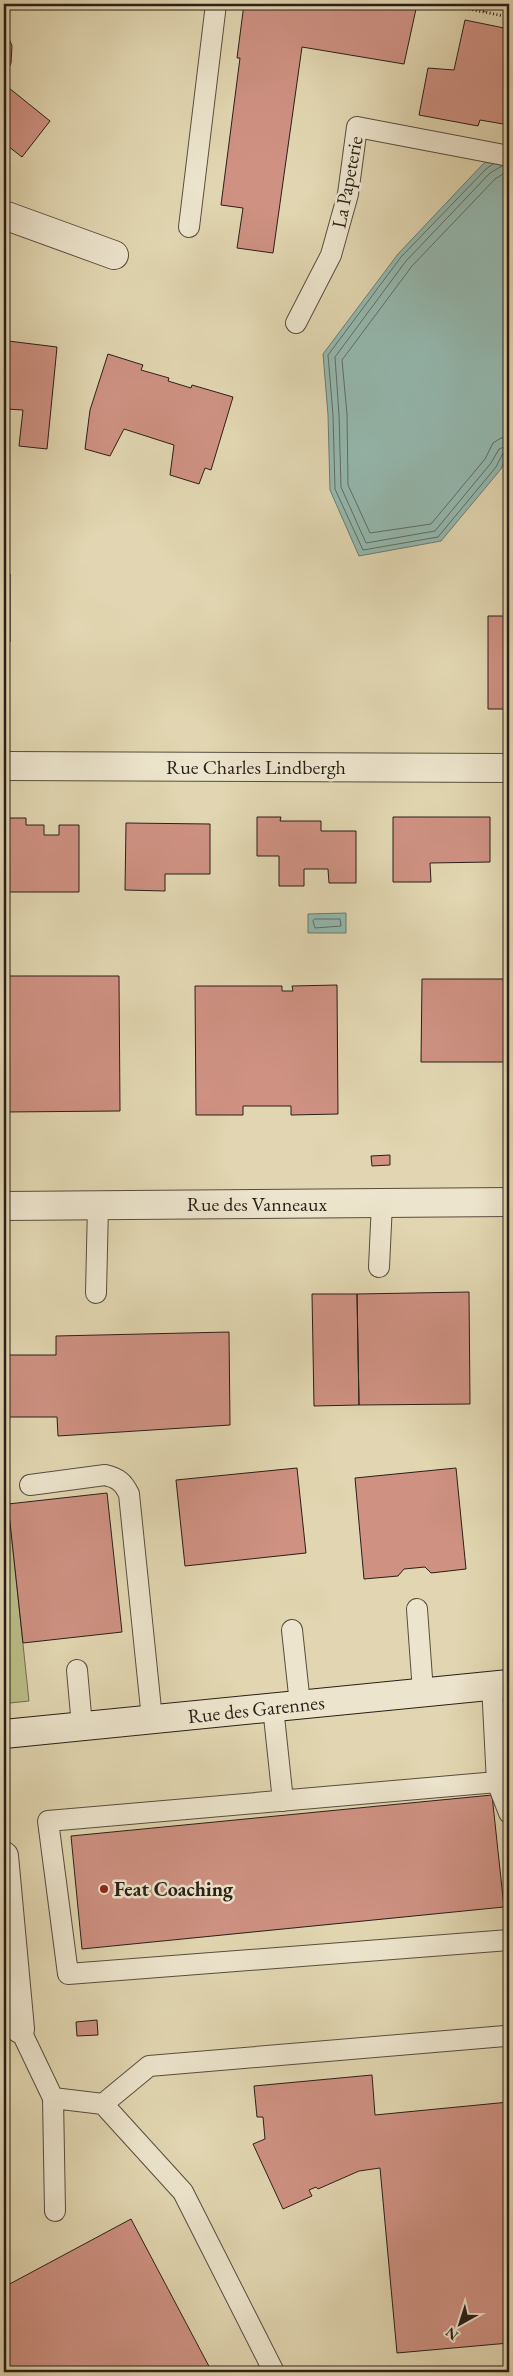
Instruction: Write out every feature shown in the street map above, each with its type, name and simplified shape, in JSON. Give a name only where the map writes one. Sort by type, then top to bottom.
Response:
[{"type":"street","points":[[4,215],[114,255]]},
{"type":"street","name":"Rue Charles Lindbergh","points":[[4,766],[509,768]]},
{"type":"street","name":"Rue des Vanneaux","points":[[4,1206],[509,1202]]},
{"type":"street","name":"Rue des Garennes","points":[[4,1734],[501,1685]]},
{"type":"street","points":[[4,1856],[20,2029]]},
{"type":"lane","points":[[188,227],[216,4]]},
{"type":"lane","name":"La Papeterie","points":[[296,323],[331,255],[348,194],[357,126],[509,156]]},
{"type":"lane","points":[[379,1267],[382,1204]]},
{"type":"lane","points":[[96,1293],[98,1206]]},
{"type":"lane","points":[[30,1485],[105,1475],[116,1477],[124,1484],[129,1494],[152,1719]]},
{"type":"lane","points":[[417,1609],[423,1692]]},
{"type":"lane","points":[[284,1801],[286,1706],[292,1630]]},
{"type":"lane","points":[[77,1670],[82,1726]]},
{"type":"lane","points":[[501,1685],[497,1782],[509,1813]]},
{"type":"lane","points":[[497,1782],[48,1822],[68,1974],[509,1940]]},
{"type":"lane","points":[[20,2029],[53,2098],[55,2211]]},
{"type":"lane","points":[[103,2104],[149,2066],[505,2036]]},
{"type":"lane","points":[[53,2098],[103,2104],[183,2192],[274,2372]]},
{"type":"path","points":[[445,4],[509,17]]},
{"type":"path","points":[[484,12],[486,4]]},
{"type":"green space","points":[[4,1464],[29,1701],[10,1703],[5,1697],[4,1685]]},
{"type":"water","points":[[509,150],[509,449],[501,469],[441,541],[359,556],[330,490],[328,415],[323,354],[398,254],[483,164]]},
{"type":"water","points":[[346,913],[346,933],[308,933],[308,914]]},
{"type":"building","points":[[244,4],[391,4],[416,9],[404,64],[302,47],[273,253],[237,248],[243,208],[221,205],[240,58],[237,58]]},
{"type":"building","points":[[465,20],[509,29],[509,125],[480,120],[478,126],[419,115],[428,68],[454,70]]},
{"type":"building","points":[[4,26],[12,46],[11,63],[4,78]]},
{"type":"building","points":[[4,84],[50,121],[22,157],[4,143]]},
{"type":"building","points":[[8,341],[57,347],[47,449],[19,446],[23,410],[6,409],[7,394],[4,393],[4,353],[6,353]]},
{"type":"building","points":[[108,354],[143,365],[141,370],[169,378],[168,381],[191,388],[192,385],[233,397],[211,470],[205,468],[199,484],[170,475],[174,445],[124,429],[110,456],[85,449],[90,410]]},
{"type":"building","points":[[4,574],[10,574],[10,642],[4,642]]},
{"type":"building","points":[[488,616],[509,616],[509,709],[488,709]]},
{"type":"building","points":[[257,817],[281,817],[280,821],[321,821],[321,831],[356,831],[356,883],[329,883],[328,869],[304,869],[304,886],[279,886],[279,856],[257,856]]},
{"type":"building","points":[[393,817],[490,817],[490,862],[430,863],[431,882],[393,882]]},
{"type":"building","points":[[4,818],[26,818],[26,825],[44,825],[44,835],[59,835],[59,825],[79,825],[79,892],[4,892]]},
{"type":"building","points":[[126,823],[210,824],[210,874],[165,874],[165,891],[125,890]]},
{"type":"building","points":[[4,976],[119,976],[120,1111],[4,1112]]},
{"type":"building","points":[[422,979],[509,979],[509,1062],[421,1062]]},
{"type":"building","points":[[337,985],[338,1114],[291,1115],[291,1106],[243,1106],[243,1115],[196,1115],[195,986],[282,986],[282,991],[293,991],[292,986]]},
{"type":"building","points":[[390,1155],[390,1165],[372,1166],[371,1156]]},
{"type":"building","points":[[469,1292],[470,1404],[359,1405],[357,1294]]},
{"type":"building","points":[[312,1294],[357,1294],[359,1405],[314,1406]]},
{"type":"building","points":[[229,1332],[230,1425],[58,1436],[57,1417],[4,1417],[4,1355],[56,1355],[56,1336]]},
{"type":"building","points":[[297,1468],[306,1553],[185,1566],[176,1480]]},
{"type":"building","points":[[456,1468],[466,1569],[431,1573],[425,1567],[404,1569],[398,1576],[364,1579],[355,1478]]},
{"type":"building","points":[[107,1493],[122,1632],[23,1643],[8,1504]]},
{"type":"building","points":[[492,1795],[504,1907],[82,1949],[71,1836]]},
{"type":"building","points":[[97,2020],[98,2035],[77,2036],[76,2022]]},
{"type":"building","points":[[372,2075],[375,2115],[509,2102],[509,2343],[397,2353],[380,2168],[359,2171],[318,2189],[316,2187],[309,2190],[312,2196],[283,2209],[253,2144],[265,2139],[263,2117],[257,2117],[254,2086]]},
{"type":"building","points":[[131,2219],[212,2372],[4,2372],[4,2287]]},
{"type":"place","name":"Feat Coaching","points":[[104,1889]]}]
